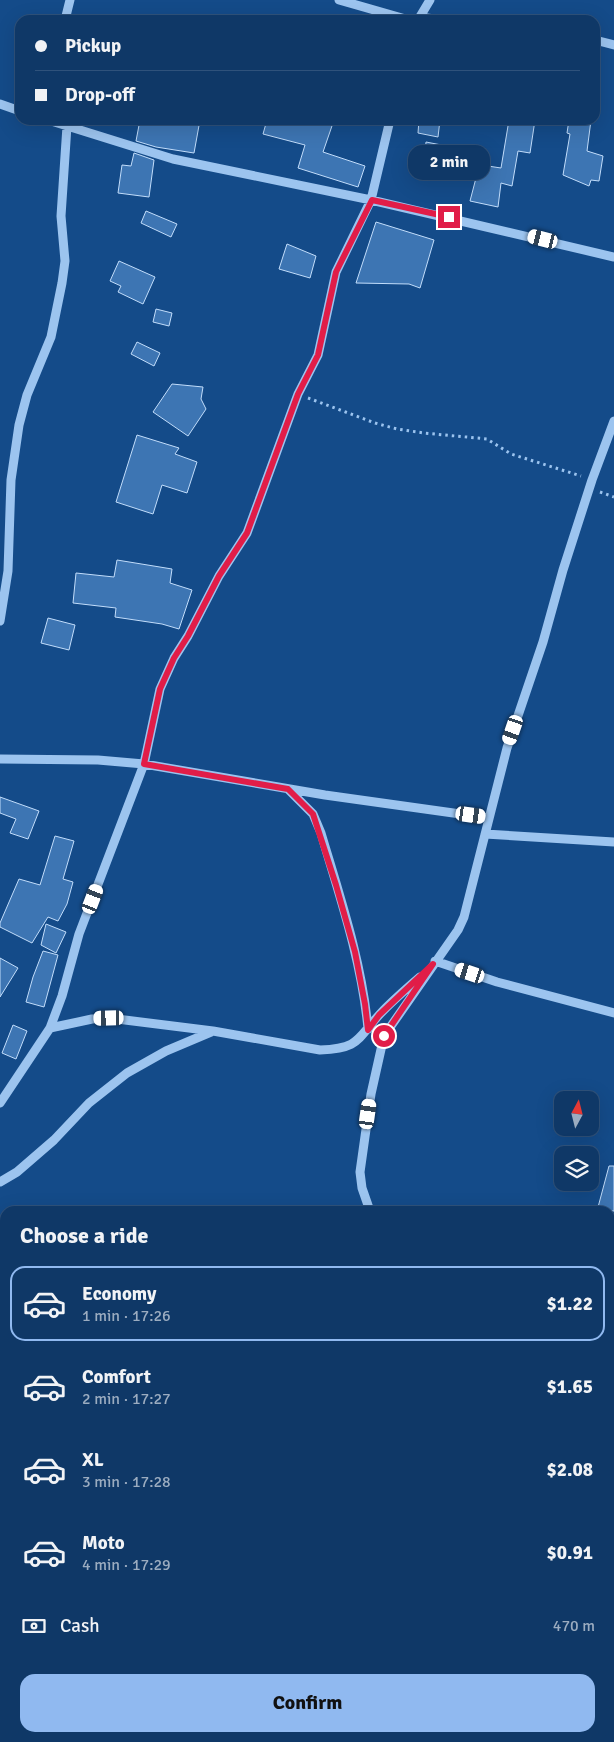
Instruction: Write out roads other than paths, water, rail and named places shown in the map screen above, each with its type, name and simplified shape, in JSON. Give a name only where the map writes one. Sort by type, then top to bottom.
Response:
[{"type":"street","points":[[66,15],[70,0]]},
{"type":"street","points":[[339,0],[391,15]]},
{"type":"street","points":[[421,15],[430,0]]},
{"type":"street","points":[[600,41],[614,45]]},
{"type":"street","points":[[0,104],[15,108]]},
{"type":"street","points":[[64,125],[173,159],[372,200],[614,257]]},
{"type":"street","points":[[0,1103],[50,1028],[62,996],[80,934],[144,764],[160,689],[174,658],[188,636],[219,576],[247,533],[298,394],[318,355],[336,272],[372,200],[389,125]]},
{"type":"street","points":[[0,621],[8,571],[11,527],[11,480],[19,425],[27,395],[51,337],[65,261],[61,216],[67,126]]},
{"type":"street","points":[[368,1206],[362,1188],[360,1172],[371,1094],[384,1036],[458,930],[464,917],[507,748],[543,642],[563,570],[592,480],[614,421]]},
{"type":"street","points":[[0,524],[11,527]]},
{"type":"street","points":[[0,759],[98,760],[144,764],[288,789],[489,818]]},
{"type":"street","points":[[288,789],[313,814],[320,833],[355,952],[368,1030]]},
{"type":"street","points":[[485,834],[614,842]]},
{"type":"street","points":[[50,1028],[92,1019],[109,1018],[213,1031],[320,1050],[335,1049],[360,1040],[379,1015],[434,963]]},
{"type":"street","points":[[434,963],[614,1013]]},
{"type":"street","points":[[0,1182],[17,1172],[54,1140],[89,1103],[127,1073],[166,1051],[213,1031]]}]
